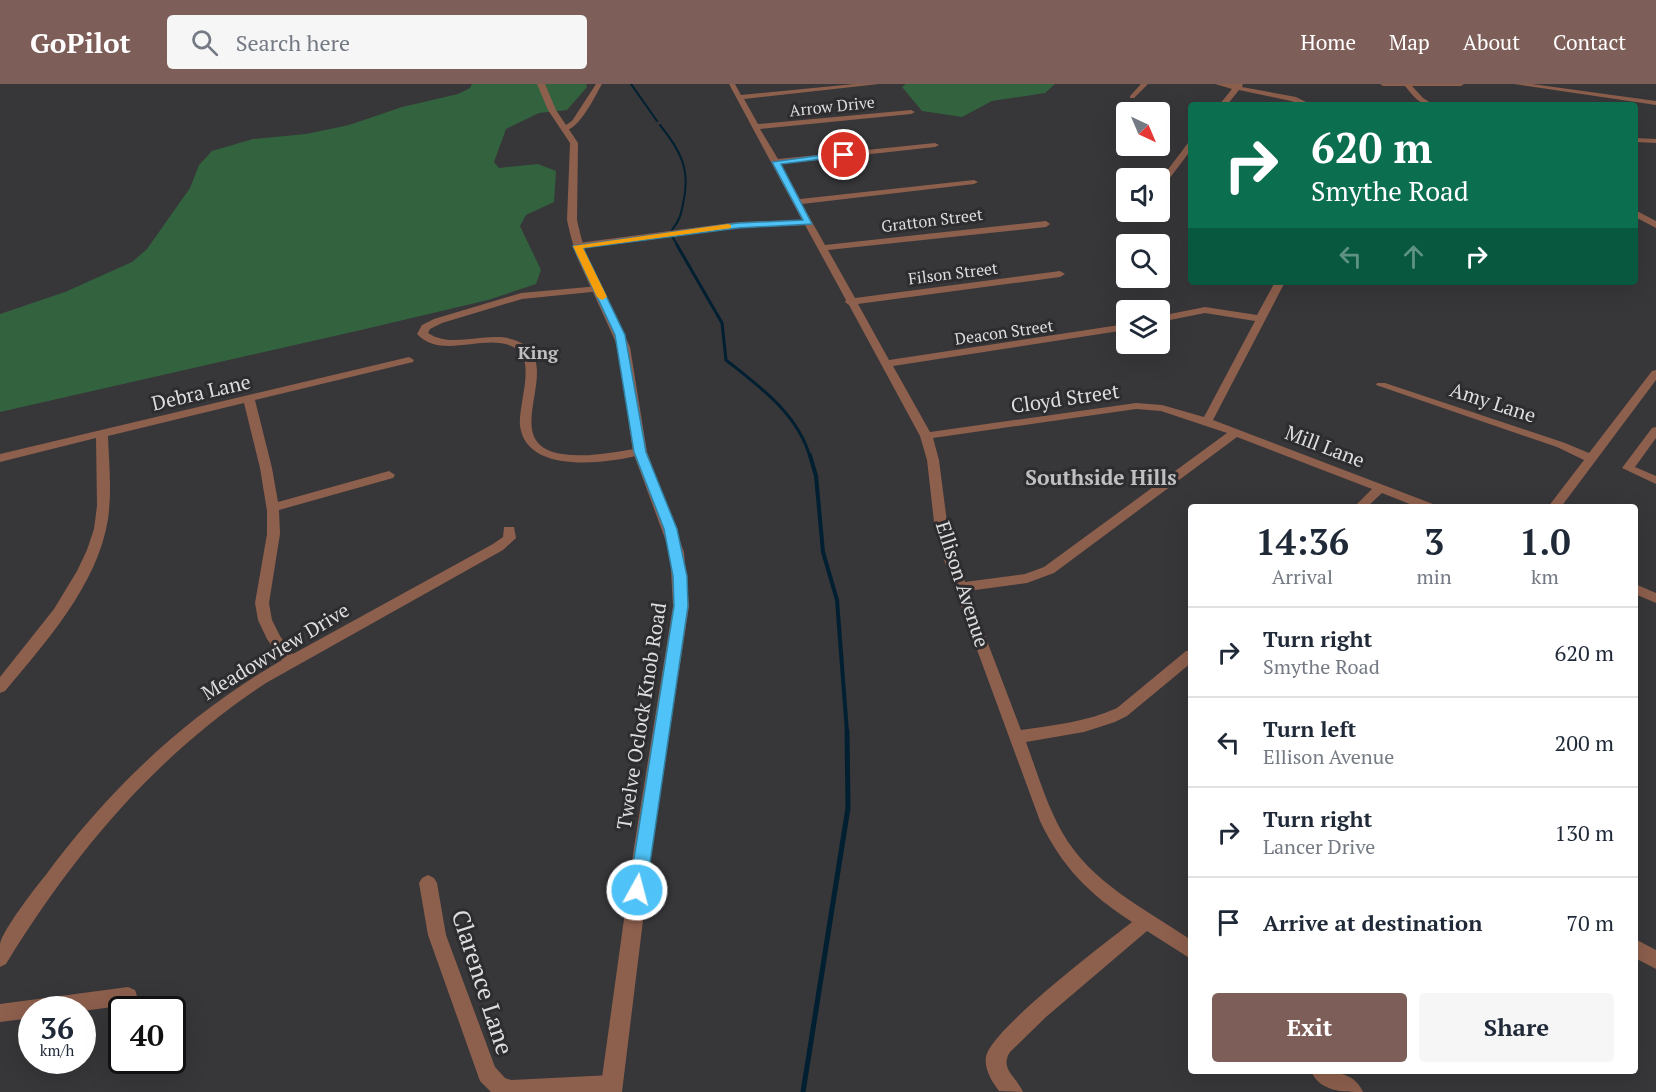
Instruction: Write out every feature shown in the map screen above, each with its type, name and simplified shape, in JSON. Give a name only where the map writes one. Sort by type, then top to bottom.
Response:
[{"type":"street","name":"Twelve Oclock Knob Road","points":[[541,84],[552,110],[574,143],[572,220],[578,246],[624,347],[640,452],[677,552],[681,606],[643,847],[611,1088]]},
{"type":"street","points":[[566,129],[575,122],[599,84]]},
{"type":"street","name":"Ellison Avenue","points":[[732,84],[809,222],[850,302],[926,436],[935,463],[942,531],[1046,814],[1070,858],[1105,893],[1188,948]]},
{"type":"street","points":[[739,97],[821,86],[876,84]]},
{"type":"street","points":[[1132,97],[1145,84]]},
{"type":"street","points":[[1218,84],[1238,86],[1300,102]]},
{"type":"street","points":[[1383,84],[1461,84]]},
{"type":"street","points":[[1517,84],[1656,103]]},
{"type":"street","points":[[1408,85],[1424,102]]},
{"type":"street","points":[[1225,102],[1238,86]]},
{"type":"street","name":"Arrow Drive","points":[[756,127],[911,112]]},
{"type":"street","points":[[1638,140],[1656,141]]},
{"type":"street","points":[[776,162],[935,145]]},
{"type":"street","points":[[1170,172],[1188,149]]},
{"type":"street","points":[[796,202],[974,182]]},
{"type":"street","points":[[1638,215],[1656,225]]},
{"type":"street","points":[[578,246],[738,225],[809,222]]},
{"type":"street","name":"Gratton Street","points":[[822,248],[1046,224]]},
{"type":"street","name":"Filson Street","points":[[850,302],[1060,274]]},
{"type":"street","points":[[1207,421],[1278,285]]},
{"type":"street","points":[[599,289],[521,296],[438,321],[426,327],[422,334],[436,341],[498,341],[524,349],[531,360],[525,423],[533,443],[547,454],[565,458],[640,452]]},
{"type":"street","points":[[1170,317],[1205,310],[1261,319]]},
{"type":"street","name":"Deacon Street","points":[[885,364],[1116,329]]},
{"type":"street","name":"Debra Lane","points":[[0,458],[410,360]]},
{"type":"street","points":[[1556,504],[1656,374]]},
{"type":"street","name":"Amy Lane","points":[[1381,385],[1561,445],[1590,458]]},
{"type":"street","points":[[249,399],[273,508],[273,533],[261,604],[267,629],[291,661]]},
{"type":"street","name":"Cloyd Street","points":[[926,436],[1118,407],[1162,408],[1207,421]]},
{"type":"street","name":"Mill Lane","points":[[1207,421],[1421,504]]},
{"type":"street","points":[[1656,430],[1628,468],[1656,480]]},
{"type":"street","points":[[962,587],[1027,578],[1049,570],[1236,432]]},
{"type":"street","points":[[0,687],[56,614],[94,549],[102,516],[102,433]]},
{"type":"street","points":[[273,508],[389,475]]},
{"type":"street","points":[[1363,504],[1381,488]]},
{"type":"street","name":"Meadowview Drive","points":[[0,958],[17,929],[78,848],[152,764],[212,712],[291,661],[498,547],[510,538],[509,530]]},
{"type":"street","points":[[1638,590],[1656,598]]},
{"type":"street","points":[[1017,737],[1084,726],[1109,719],[1122,712],[1188,658]]},
{"type":"street","name":"Clarence Lane","points":[[428,883],[437,935],[469,1030],[489,1077],[499,1086],[511,1090],[611,1088]]},
{"type":"street","points":[[1013,1092],[1001,1079],[996,1067],[996,1056],[1001,1048],[1022,1027],[1146,921]]},
{"type":"street","points":[[1638,950],[1656,960]]},
{"type":"street","points":[[0,1013],[108,999]]},
{"type":"street","points":[[1326,1074],[1353,1092]]},
{"type":"green space","points":[[472,84],[586,84],[587,87],[567,110],[539,113],[506,129],[494,162],[499,168],[538,164],[556,171],[554,202],[526,215],[520,226],[541,270],[536,284],[488,300],[0,412],[0,314],[65,292],[132,262],[147,249],[190,188],[199,165],[212,151],[253,139],[306,134],[349,125],[402,107],[458,94],[470,88]]},
{"type":"green space","points":[[906,84],[1055,84],[1045,93],[992,101],[962,117],[922,111],[902,87]]},
{"type":"waterway","points":[[631,84],[657,121]]},
{"type":"waterway","points":[[660,125],[679,152],[685,171],[686,181],[682,208],[672,230]]},
{"type":"waterway","points":[[673,238],[678,246]]},
{"type":"waterway","points":[[677,245],[722,323],[726,360],[776,402],[797,428],[810,457]]},
{"type":"waterway","points":[[810,455],[816,476],[823,552],[837,600],[847,732]]},
{"type":"waterway","points":[[803,1092],[848,808],[847,731]]},
{"type":"slow traffic","points":[[602,297],[578,246],[728,226]]},
{"type":"district","name":"King","points":[[538,352]]},
{"type":"district","name":"Southside Hills","points":[[1101,477]]},
{"type":"route","points":[[637,890],[681,606],[680,576],[671,529],[640,452],[624,347],[578,246],[738,225],[809,222],[776,162],[844,155]]}]
